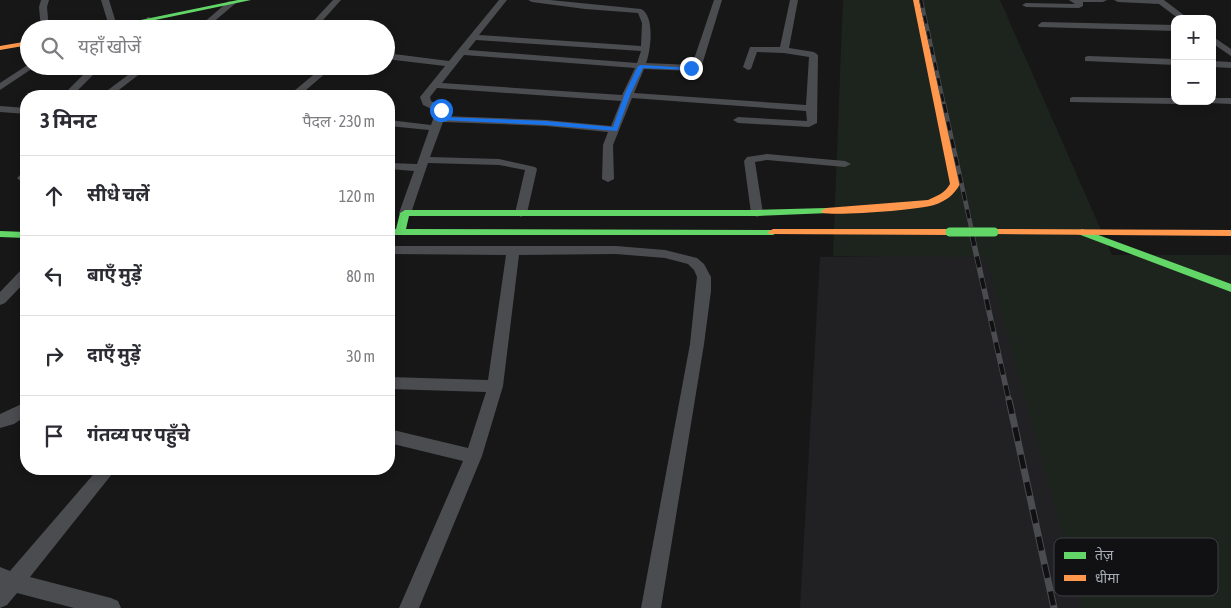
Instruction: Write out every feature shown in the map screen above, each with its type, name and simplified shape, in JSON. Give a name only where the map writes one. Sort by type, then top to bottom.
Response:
[{"type":"street","points":[[44,20],[43,7],[45,0]]},
{"type":"street","points":[[105,0],[111,20]]},
{"type":"street","points":[[146,20],[248,0]]},
{"type":"street","points":[[318,20],[337,0]]},
{"type":"street","points":[[395,230],[405,213],[441,110],[425,101],[425,97],[503,0]]},
{"type":"street","points":[[532,0],[585,7],[641,11]]},
{"type":"street","points":[[608,179],[608,145],[641,66],[645,49],[646,23],[634,0]]},
{"type":"street","points":[[462,52],[691,68],[698,66],[718,0]]},
{"type":"street","points":[[784,50],[794,0]]},
{"type":"street","points":[[405,213],[757,213],[899,207],[930,203],[942,198],[952,191],[955,184],[916,0]]},
{"type":"street","points":[[1075,0],[1103,0]]},
{"type":"street","points":[[1026,4],[1080,5],[1075,0]]},
{"type":"street","points":[[1118,0],[1161,2],[1179,15]]},
{"type":"street","points":[[211,20],[232,3]]},
{"type":"street","points":[[1042,25],[1171,28]]},
{"type":"street","points":[[473,37],[645,49]]},
{"type":"street","points":[[1216,42],[1231,53]]},
{"type":"street","points":[[0,48],[20,45]]},
{"type":"street","points":[[738,120],[807,125],[812,123],[814,55],[784,50],[753,49],[748,67]]},
{"type":"street","points":[[395,57],[451,64]]},
{"type":"street","points":[[1088,59],[1171,62]]},
{"type":"street","points":[[1216,64],[1231,65]]},
{"type":"street","points":[[0,88],[20,74]]},
{"type":"street","points":[[72,90],[88,75]]},
{"type":"street","points":[[113,90],[134,75]]},
{"type":"street","points":[[300,90],[319,75]]},
{"type":"street","points":[[436,85],[811,108]]},
{"type":"street","points":[[1073,100],[1171,100]]},
{"type":"street","points":[[1216,101],[1231,101]]},
{"type":"street","points":[[0,109],[20,111]]},
{"type":"street","points":[[395,123],[546,123],[615,129]]},
{"type":"street","points":[[757,213],[749,161],[752,158],[767,157],[845,164]]},
{"type":"street","points":[[395,166],[499,162],[528,167],[531,169],[521,213]]},
{"type":"street","points":[[0,223],[20,223]]},
{"type":"street","points":[[395,232],[1231,233]]},
{"type":"street","points":[[1082,232],[1231,288]]},
{"type":"street","points":[[0,234],[20,234]]},
{"type":"street","points":[[395,250],[616,250],[665,254],[692,261],[700,267],[704,277],[704,291],[651,608]]},
{"type":"street","points":[[409,608],[474,456],[495,386],[514,251]]},
{"type":"street","points":[[0,300],[20,279]]},
{"type":"street","points":[[395,384],[495,386]]},
{"type":"street","points":[[0,421],[8,419],[20,412]]},
{"type":"street","points":[[395,438],[450,452],[474,456]]},
{"type":"street","points":[[0,598],[7,579],[102,475]]},
{"type":"street","points":[[7,579],[111,608]]},
{"type":"shaded area","points":[[843,0],[1000,0],[1112,255],[1231,255],[1231,608],[1083,608],[1080,596],[1218,596],[1218,538],[1064,538],[986,257],[833,256]]},
{"type":"shaded area","points":[[1011,254],[1096,538],[1054,538],[1054,596],[1113,596],[1117,608],[800,608],[820,257]]},
{"type":"railway","points":[[921,0],[944,105]]},
{"type":"railway","points":[[944,104],[973,236]]},
{"type":"railway","points":[[972,235],[1009,401]]},
{"type":"railway","points":[[1009,400],[1054,608]]},
{"type":"traffic: fast","points":[[146,20],[248,0]]},
{"type":"traffic: fast","points":[[400,232],[405,213],[757,213],[826,211]]},
{"type":"traffic: fast","points":[[395,232],[773,232]]},
{"type":"traffic: fast","points":[[950,232],[994,232]]},
{"type":"traffic: fast","points":[[1082,232],[1231,288]]},
{"type":"traffic: fast","points":[[0,234],[20,235]]},
{"type":"traffic: slow","points":[[826,211],[930,203],[942,198],[951,191],[955,184],[916,0]]},
{"type":"traffic: slow","points":[[0,48],[20,45]]},
{"type":"traffic: slow","points":[[773,232],[950,232]]},
{"type":"traffic: slow","points":[[994,232],[1231,233]]},
{"type":"route","points":[[441,110],[439,119],[546,123],[615,129],[628,93],[641,66],[691,68]]}]
